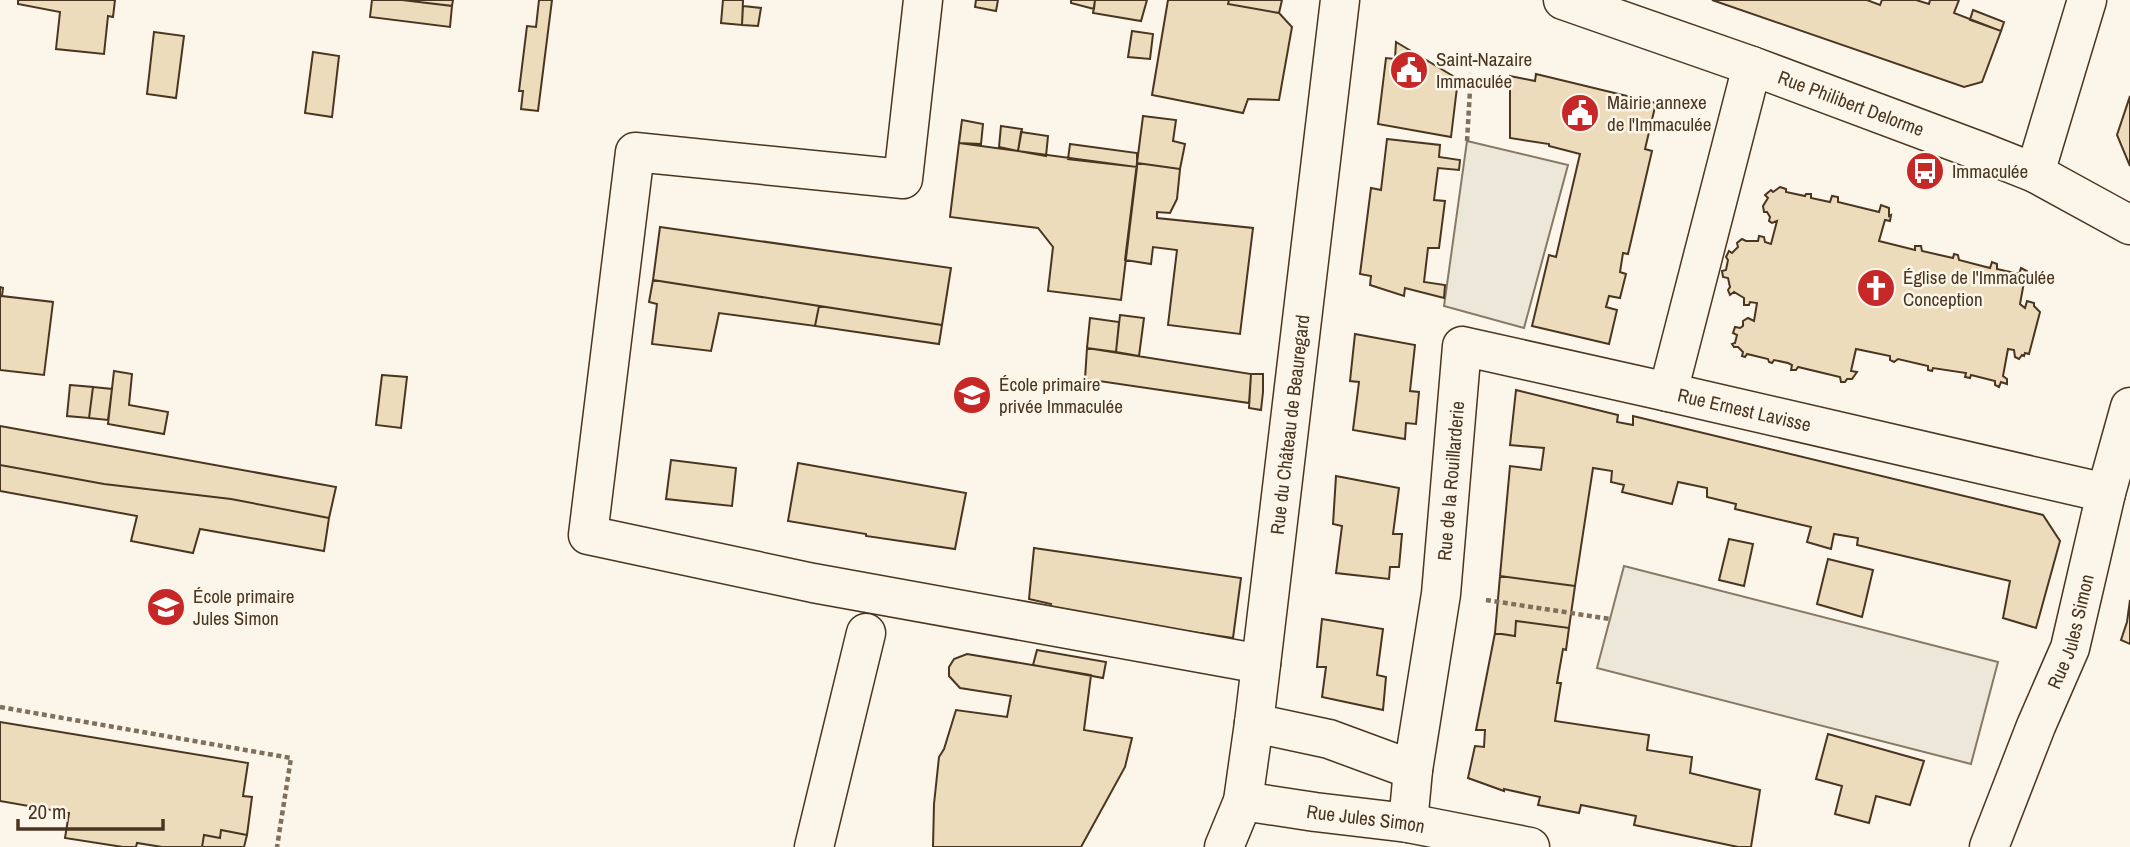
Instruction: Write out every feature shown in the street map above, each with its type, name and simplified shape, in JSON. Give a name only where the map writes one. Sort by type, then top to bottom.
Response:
[{"type":"street","points":[[923,0],[903,179],[635,152],[589,535],[813,583],[1261,664]]},
{"type":"street","name":"Rue du Château de Beauregard","points":[[1224,847],[1243,801],[1254,723],[1340,0]]},
{"type":"street","name":"Rue Philibert Delorme","points":[[1563,0],[1752,66],[2035,173],[2130,225]]},
{"type":"street","points":[[2035,173],[2087,0]]},
{"type":"street","name":"Rue Ernest Lavisse","points":[[1752,66],[1668,392],[2106,493]]},
{"type":"street","name":"Rue de la Rouillarderie","points":[[1408,823],[1413,769],[1441,594],[1462,346],[1668,392]]},
{"type":"street","name":"Rue Jules Simon","points":[[1989,847],[2070,648],[2106,493],[2130,407]]},
{"type":"street","points":[[814,847],[866,633]]},
{"type":"street","points":[[1254,723],[1329,739],[1413,769]]},
{"type":"street","name":"Rue Jules Simon","points":[[1243,801],[1408,823],[1530,847]]},
{"type":"path","points":[[1467,141],[1471,74]]},
{"type":"path","points":[[1441,594],[1610,619]]},
{"type":"path","points":[[0,707],[291,758],[276,847]]},
{"type":"shaded area","points":[[1467,141],[1568,165],[1524,328],[1444,306]]},
{"type":"shaded area","points":[[1624,566],[1998,662],[1971,764],[1597,668]]},
{"type":"building","points":[[18,0],[115,0],[113,17],[108,16],[104,54],[56,49],[60,12],[18,4]]},
{"type":"building","points":[[372,0],[402,0],[452,6],[450,27],[370,17]]},
{"type":"building","points":[[402,0],[453,0],[452,6]]},
{"type":"building","points":[[539,0],[552,0],[538,111],[521,109],[523,91],[519,91],[527,26],[536,27]]},
{"type":"building","points":[[723,0],[743,0],[742,25],[721,23]]},
{"type":"building","points":[[976,0],[998,0],[996,11],[975,7]]},
{"type":"building","points":[[1071,0],[1095,0],[1094,9],[1071,3]]},
{"type":"building","points":[[1095,0],[1147,0],[1141,21],[1093,13]]},
{"type":"building","points":[[1168,0],[1229,0],[1228,4],[1279,13],[1292,27],[1279,100],[1248,99],[1243,113],[1152,95]]},
{"type":"building","points":[[1229,0],[1282,0],[1279,13],[1228,4]]},
{"type":"building","points":[[1712,0],[1867,0],[1880,5],[1882,0],[1916,0],[1929,4],[1930,0],[1959,0],[1954,13],[2001,31],[1982,82],[1964,87]]},
{"type":"building","points":[[743,6],[761,8],[758,26],[742,25]]},
{"type":"building","points":[[1973,10],[2004,22],[2001,31],[1970,20]]},
{"type":"building","points":[[1132,31],[1153,34],[1150,59],[1128,57]]},
{"type":"building","points":[[154,32],[184,36],[176,98],[147,94]]},
{"type":"building","points":[[1396,42],[1458,79],[1451,137],[1378,124],[1386,58],[1395,59]]},
{"type":"building","points":[[313,52],[339,56],[332,117],[305,113]]},
{"type":"building","points":[[1536,74],[1656,103],[1645,149],[1652,151],[1628,254],[1623,253],[1620,272],[1626,274],[1620,298],[1609,296],[1606,307],[1617,310],[1609,344],[1532,326],[1549,255],[1556,257],[1580,154],[1549,144],[1510,138],[1510,76],[1535,81]]},
{"type":"building","points":[[2130,96],[2130,166],[2117,135]]},
{"type":"building","points":[[1143,116],[1176,120],[1173,141],[1185,144],[1180,169],[1137,163]]},
{"type":"building","points":[[962,120],[983,124],[981,144],[959,143]]},
{"type":"building","points":[[1001,126],[1022,129],[1018,151],[999,147]]},
{"type":"building","points":[[1021,132],[1048,136],[1046,156],[1018,151]]},
{"type":"building","points":[[1387,139],[1440,145],[1439,157],[1460,160],[1459,170],[1438,168],[1434,200],[1445,201],[1439,248],[1428,248],[1424,282],[1445,285],[1444,298],[1405,288],[1404,296],[1370,285],[1371,276],[1360,274],[1371,188],[1381,190]]},
{"type":"building","points":[[959,143],[1137,167],[1121,300],[1048,291],[1053,247],[1038,228],[950,217]]},
{"type":"building","points":[[1070,144],[1137,153],[1137,167],[1068,159]]},
{"type":"building","points":[[1137,163],[1180,169],[1177,199],[1170,213],[1157,212],[1157,218],[1253,228],[1240,334],[1168,325],[1177,250],[1153,247],[1151,264],[1125,260]]},
{"type":"building","name":"Église de l'Immaculée Conception","points":[[1780,187],[1786,189],[1786,192],[1805,196],[1811,194],[1811,198],[1830,202],[1832,196],[1838,197],[1838,202],[1879,212],[1881,205],[1889,208],[1890,221],[1885,220],[1879,241],[1915,250],[1915,246],[1921,246],[1922,251],[1953,258],[1954,254],[1958,255],[1959,260],[1990,268],[1992,262],[1997,264],[1997,269],[2019,274],[2021,268],[2027,271],[2030,276],[2029,283],[2024,282],[2020,304],[2025,308],[2027,301],[2034,303],[2040,312],[2029,354],[2025,353],[2019,359],[2015,357],[2014,350],[2008,349],[2003,376],[2007,379],[2007,384],[2001,382],[1999,387],[1995,385],[1995,381],[1971,375],[1970,378],[1965,377],[1966,373],[1933,368],[1932,371],[1928,370],[1928,366],[1898,359],[1894,362],[1890,360],[1890,356],[1856,349],[1851,371],[1857,372],[1852,379],[1845,382],[1841,382],[1840,377],[1798,367],[1791,370],[1792,365],[1788,363],[1774,360],[1772,363],[1768,359],[1747,354],[1742,356],[1743,352],[1732,344],[1735,343],[1737,335],[1733,333],[1735,327],[1743,326],[1743,321],[1748,318],[1754,321],[1757,303],[1744,305],[1744,298],[1734,292],[1730,295],[1728,278],[1723,277],[1722,271],[1726,270],[1729,251],[1732,253],[1742,239],[1758,241],[1759,236],[1771,244],[1777,221],[1769,221],[1770,217],[1764,212],[1763,206],[1768,198],[1765,195]]},
{"type":"building","points":[[660,227],[951,268],[942,325],[653,280]]},
{"type":"building","points":[[653,280],[819,306],[815,326],[719,313],[711,351],[652,344],[657,304],[649,302]]},
{"type":"building","points":[[0,287],[3,288],[2,296],[53,302],[44,375],[0,370]]},
{"type":"building","points":[[819,306],[942,325],[939,344],[815,326]]},
{"type":"building","points":[[1120,315],[1144,318],[1139,356],[1116,352]]},
{"type":"building","points":[[1090,318],[1119,322],[1116,352],[1087,348]]},
{"type":"building","points":[[1355,334],[1415,345],[1410,391],[1419,392],[1416,424],[1406,423],[1405,439],[1353,430],[1359,382],[1350,381]]},
{"type":"building","points":[[1087,348],[1251,374],[1249,403],[1085,379]]},
{"type":"building","points":[[114,371],[132,374],[129,405],[168,412],[164,434],[108,424]]},
{"type":"building","points":[[1251,374],[1263,374],[1261,410],[1249,408]]},
{"type":"building","points":[[382,375],[407,377],[401,428],[376,425]]},
{"type":"building","points":[[70,385],[93,387],[89,418],[67,416]]},
{"type":"building","points":[[93,387],[112,389],[108,420],[89,418]]},
{"type":"building","points":[[1516,390],[1618,415],[1617,422],[1633,425],[1633,416],[2043,515],[2060,541],[2036,628],[2003,618],[2010,581],[1857,545],[1858,538],[1834,534],[1831,549],[1807,542],[1811,527],[1735,509],[1736,504],[1707,497],[1707,488],[1678,482],[1672,504],[1622,492],[1624,485],[1611,482],[1612,471],[1593,468],[1575,586],[1500,576],[1510,466],[1541,470],[1544,448],[1510,445]]},
{"type":"building","points":[[0,426],[336,487],[329,518],[231,499],[104,484],[0,465]]},
{"type":"building","points":[[671,460],[736,468],[732,506],[666,499]]},
{"type":"building","points":[[798,463],[966,493],[955,549],[788,521]]},
{"type":"building","points":[[0,465],[104,484],[231,499],[329,518],[324,551],[200,529],[193,553],[131,541],[137,516],[0,491]]},
{"type":"building","points":[[1336,476],[1399,488],[1393,534],[1402,534],[1399,567],[1390,567],[1389,579],[1336,573],[1342,526],[1333,524]]},
{"type":"building","points":[[1729,539],[1753,544],[1744,586],[1719,580]]},
{"type":"building","points":[[1034,548],[1241,578],[1233,638],[1050,611],[1051,604],[1029,599]]},
{"type":"building","points":[[1828,559],[1873,570],[1862,617],[1817,604]]},
{"type":"building","points":[[1500,576],[1575,586],[1569,628],[1516,621],[1515,636],[1495,633]]},
{"type":"building","points":[[2130,600],[2130,644],[2121,640]]},
{"type":"building","points":[[1322,619],[1383,629],[1377,675],[1386,677],[1383,710],[1322,697],[1326,667],[1317,667]]},
{"type":"building","points":[[1516,621],[1569,628],[1557,683],[1561,683],[1555,721],[1649,735],[1647,750],[1692,757],[1690,773],[1760,790],[1751,847],[1738,847],[1634,825],[1636,816],[1581,805],[1579,813],[1538,805],[1540,797],[1504,791],[1468,778],[1475,746],[1484,747],[1485,730],[1476,730],[1495,633],[1515,636]]},
{"type":"building","points":[[1037,650],[1106,662],[1103,678],[1033,665]]},
{"type":"building","points":[[967,654],[1091,675],[1084,730],[1132,738],[1125,767],[1081,847],[933,847],[939,757],[956,710],[1007,717],[1011,696],[960,688],[949,676],[949,667],[954,659]]},
{"type":"building","points":[[0,722],[248,763],[243,796],[252,797],[247,835],[221,830],[220,838],[204,835],[202,847],[162,847],[137,843],[136,847],[123,847],[65,838],[69,813],[0,801]]},
{"type":"building","points":[[1828,734],[1924,761],[1910,805],[1876,796],[1869,823],[1835,814],[1842,786],[1816,779]]},
{"type":"building","points":[[221,830],[247,835],[244,847],[202,847],[204,835],[220,838]]},
{"type":"place","name":"Saint-Nazaire Immaculée","points":[[1409,70]]},
{"type":"place","name":"Mairie annexe de l'Immaculée","points":[[1580,113]]},
{"type":"place","name":"Immaculée","points":[[1925,171]]},
{"type":"place","name":"Église de l'Immaculée Conception","points":[[1876,288]]},
{"type":"place","name":"École primaire privée Immaculée","points":[[972,395]]},
{"type":"place","name":"École primaire Jules Simon","points":[[166,607]]}]
